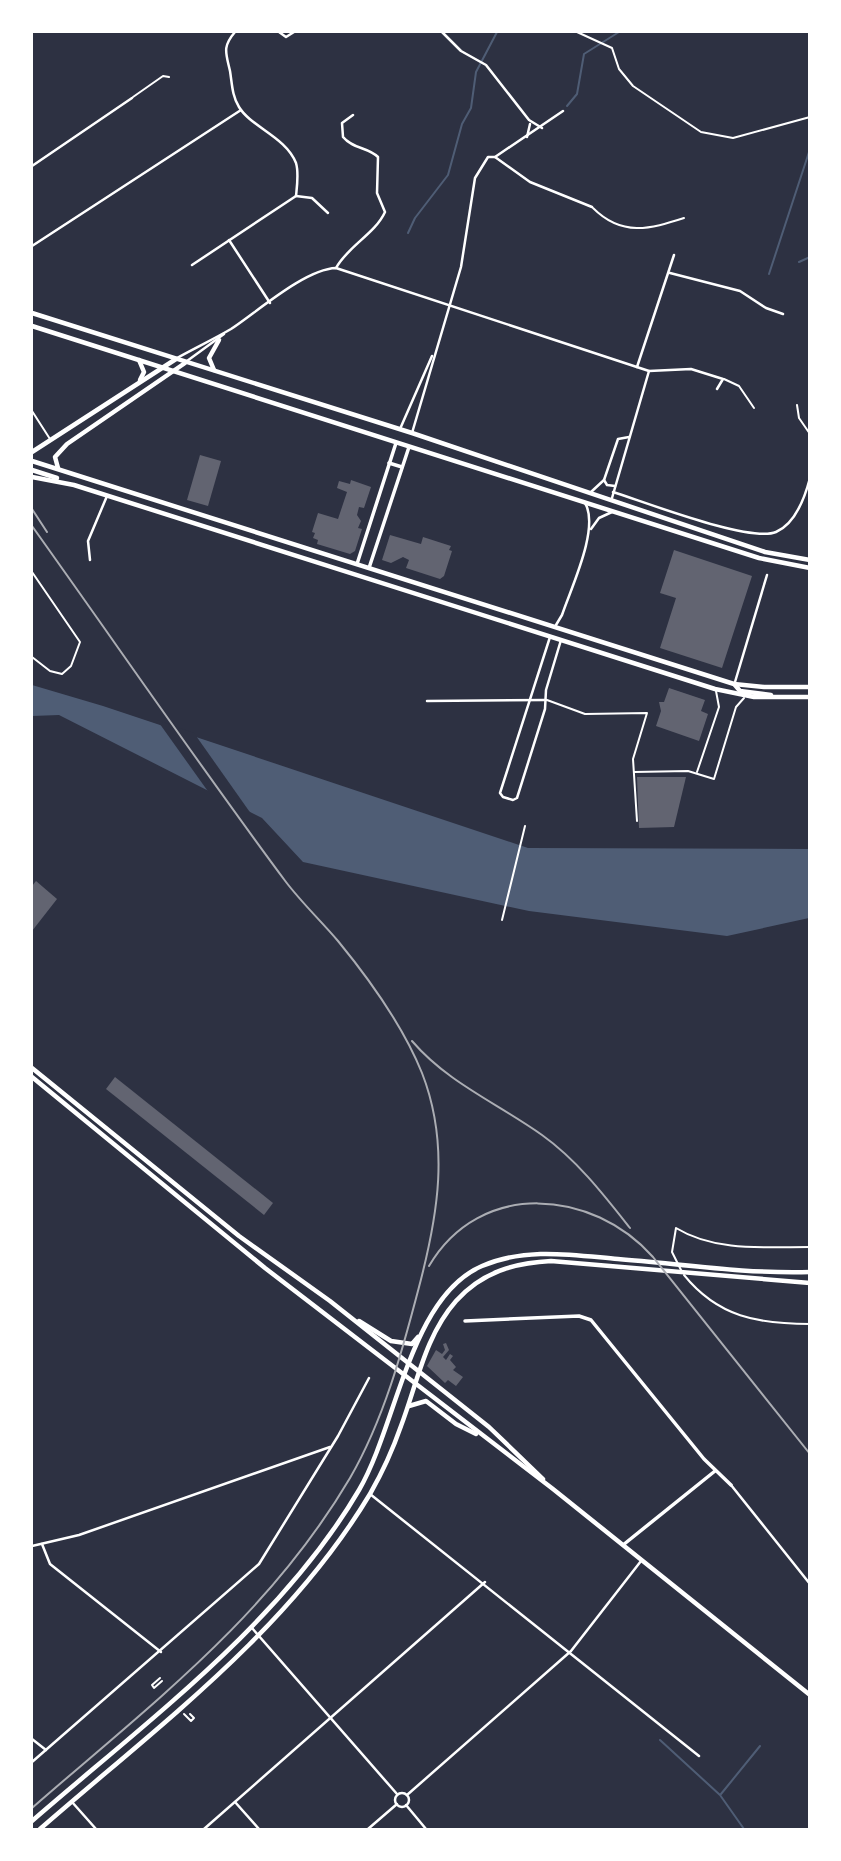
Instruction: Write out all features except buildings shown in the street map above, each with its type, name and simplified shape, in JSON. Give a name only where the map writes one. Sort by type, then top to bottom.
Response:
[{"type":"main road","points":[[32,313],[400,429],[765,552],[810,560]]},
{"type":"main road","points":[[32,326],[758,558],[810,568]]},
{"type":"main road","points":[[216,372],[209,359],[219,340]]},
{"type":"main road","points":[[138,358],[144,372],[138,384]]},
{"type":"main road","points":[[32,452],[176,359]]},
{"type":"main road","points":[[58,469],[55,458],[67,444],[186,362]]},
{"type":"main road","points":[[396,441],[400,429]]},
{"type":"main road","points":[[409,445],[412,433]]},
{"type":"main road","points":[[32,461],[734,684],[810,687]]},
{"type":"main road","points":[[32,470],[715,688],[746,696],[810,698]]},
{"type":"main road","points":[[32,477],[74,485]]},
{"type":"main road","points":[[543,488],[547,478]]},
{"type":"main road","points":[[354,574],[357,564]]},
{"type":"main road","points":[[365,578],[369,568]]},
{"type":"main road","points":[[550,637],[554,628]]},
{"type":"main road","points":[[561,640],[562,631]]},
{"type":"main road","points":[[734,684],[740,691],[779,698]]},
{"type":"main road","points":[[32,1068],[258,1251],[338,1307],[489,1427],[553,1489]]},
{"type":"main road","points":[[32,1077],[265,1268],[553,1489],[810,1695]]},
{"type":"main road","points":[[338,1307],[398,1343],[412,1344],[439,1303],[464,1277],[481,1266],[516,1254],[551,1253],[695,1267],[810,1272]]},
{"type":"main road","points":[[40,1829],[260,1637],[321,1567],[370,1493],[408,1408],[434,1334],[448,1311],[476,1282],[520,1263],[551,1261],[702,1276],[810,1283]]},
{"type":"main road","points":[[32,1821],[252,1628],[311,1562],[361,1488],[375,1459],[422,1331]]},
{"type":"main road","points":[[408,1408],[417,1402],[426,1401],[456,1424],[487,1439]]},
{"type":"street","points":[[235,32],[225,47],[233,92],[241,110],[269,131],[294,160],[297,170],[296,196]]},
{"type":"street","points":[[279,32],[286,37],[294,32]]},
{"type":"street","points":[[442,32],[459,50],[484,63],[528,120],[531,128],[527,137]]},
{"type":"street","points":[[32,166],[132,98]]},
{"type":"street","points":[[32,246],[241,110]]},
{"type":"street","points":[[412,433],[461,267],[475,178],[486,159],[495,158],[563,111]]},
{"type":"street","points":[[335,268],[349,248],[385,212],[377,193],[377,156],[354,147],[342,137],[342,123],[353,114]]},
{"type":"street","points":[[528,120],[541,128]]},
{"type":"street","points":[[495,158],[526,180],[592,207]]},
{"type":"street","points":[[192,265],[296,196],[313,198],[328,213]]},
{"type":"street","points":[[229,240],[270,303]]},
{"type":"street","points":[[637,367],[674,255]]},
{"type":"street","points":[[176,359],[229,330],[318,272],[335,268],[649,371],[691,369],[723,379],[717,389]]},
{"type":"street","points":[[670,273],[740,291],[766,308],[783,314]]},
{"type":"street","points":[[186,362],[229,330]]},
{"type":"street","points":[[400,429],[436,350]]},
{"type":"street","points":[[611,502],[649,371]]},
{"type":"street","points":[[409,407],[419,410]]},
{"type":"street","points":[[588,494],[604,480],[618,439],[629,437]]},
{"type":"street","points":[[357,564],[396,441]]},
{"type":"street","points":[[369,568],[409,445]]},
{"type":"street","points":[[389,463],[402,467]]},
{"type":"street","points":[[613,492],[737,531],[766,535],[780,531],[787,523],[803,499],[810,478]]},
{"type":"street","points":[[604,480],[607,485],[615,486]]},
{"type":"street","points":[[90,560],[89,541],[107,496]]},
{"type":"street","points":[[554,628],[562,615],[589,531],[590,517],[584,502]]},
{"type":"street","points":[[589,531],[599,518],[612,512]]},
{"type":"street","points":[[734,684],[767,575]]},
{"type":"street","points":[[562,615],[562,631]]},
{"type":"street","points":[[550,637],[500,793],[501,796],[513,800],[517,798],[561,640]]},
{"type":"street","points":[[427,701],[546,699]]},
{"type":"street","points":[[465,1321],[579,1316],[591,1320],[715,1471],[731,1485],[810,1584]]},
{"type":"street","points":[[32,1762],[259,1564],[369,1378]]},
{"type":"street","points":[[32,1546],[79,1535],[330,1447]]},
{"type":"street","points":[[623,1545],[715,1471]]},
{"type":"street","points":[[370,1493],[485,1582],[699,1756]]},
{"type":"street","points":[[43,1544],[50,1563],[161,1652]]},
{"type":"street","points":[[406,1805],[407,1795],[570,1651],[642,1561]]},
{"type":"street","points":[[204,1829],[485,1582]]},
{"type":"street","points":[[252,1628],[397,1794],[397,1804]]},
{"type":"street","points":[[32,1739],[46,1750]]},
{"type":"street","points":[[397,1794],[407,1795]]},
{"type":"street","points":[[72,1802],[96,1829]]},
{"type":"street","points":[[235,1802],[259,1829]]},
{"type":"street","points":[[368,1829],[397,1804],[406,1805],[426,1829]]},
{"type":"lane","points":[[132,98],[163,76],[169,77]]},
{"type":"lane","points":[[592,207],[607,221],[621,227],[661,227],[684,218]]},
{"type":"lane","points":[[723,379],[736,384],[754,408]]},
{"type":"lane","points":[[797,405],[799,418],[810,434]]},
{"type":"lane","points":[[32,411],[51,440]]},
{"type":"lane","points":[[32,572],[80,642],[72,664],[62,674],[45,668],[32,657]]},
{"type":"lane","points":[[697,773],[719,707],[715,688]]},
{"type":"lane","points":[[633,772],[688,771],[714,779],[736,707],[746,696]]},
{"type":"lane","points":[[546,699],[585,714],[647,713],[633,772],[637,821]]},
{"type":"lane","points":[[810,1247],[730,1245],[695,1237],[676,1228],[672,1252],[681,1270],[700,1293],[732,1314],[768,1324],[810,1324]]},
{"type":"path","points":[[577,32],[612,48],[619,69],[633,86],[701,132],[733,138],[810,117]]},
{"type":"path","points":[[502,920],[525,827]]},
{"type":"path","points":[[184,1714],[191,1721],[194,1718],[190,1714]]},
{"type":"water","points":[[32,685],[103,706],[528,848],[809,849],[809,918],[727,936],[529,911],[303,862],[262,818],[59,715],[32,716]]},
{"type":"pier","points":[[157,720],[194,733],[254,818],[212,797]]},
{"type":"waterway","points":[[408,233],[415,218],[448,175],[462,124],[471,108],[476,72],[497,32]]},
{"type":"waterway","points":[[567,106],[577,94],[584,54],[619,32]]},
{"type":"waterway","points":[[769,274],[810,149]]},
{"type":"waterway","points":[[799,262],[810,257]]},
{"type":"waterway","points":[[660,1740],[720,1795],[744,1829]]},
{"type":"waterway","points":[[721,1794],[760,1746]]},
{"type":"railway","points":[[32,509],[47,532]]},
{"type":"railway","points":[[32,526],[286,882],[338,941],[385,1004],[422,1073],[431,1100],[438,1153],[436,1207],[413,1311],[382,1409],[350,1478],[318,1528],[245,1616],[163,1695],[32,1808]]},
{"type":"railway","points":[[412,1041],[457,1081],[525,1123],[567,1155],[630,1228]]},
{"type":"railway","points":[[429,1266],[451,1238],[477,1218],[506,1207],[538,1203],[569,1207],[600,1217],[628,1234],[653,1257],[810,1454]]}]
